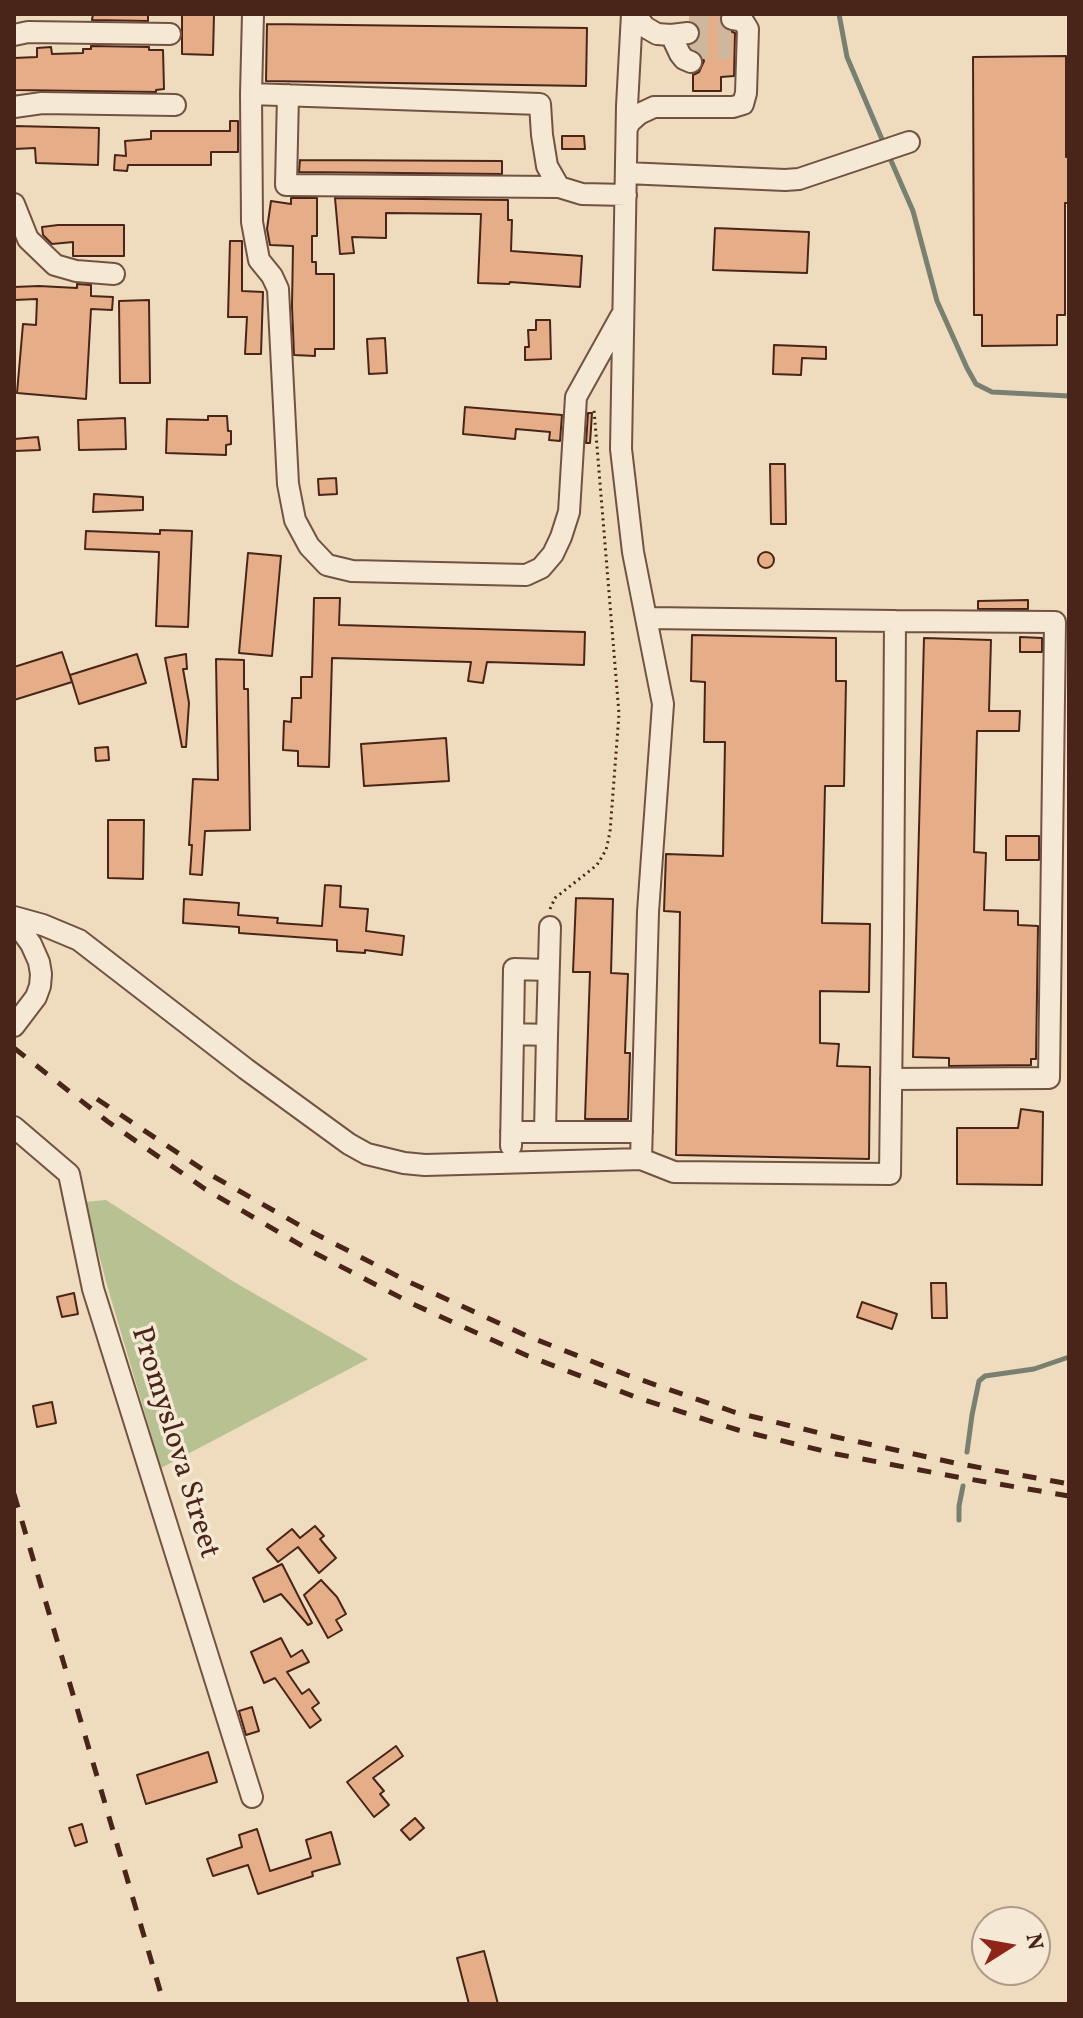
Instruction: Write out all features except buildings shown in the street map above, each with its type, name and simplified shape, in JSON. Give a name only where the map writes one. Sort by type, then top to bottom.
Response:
[{"type":"street","points":[[253,14],[252,222],[259,260],[278,289],[288,484],[295,520],[309,546],[327,565],[352,571],[510,575],[526,575],[541,568],[553,554],[569,512],[576,397],[624,311]]},
{"type":"street","points":[[630,56],[642,40],[681,38],[645,27],[633,14]]},
{"type":"street","points":[[633,14],[627,128],[621,449],[633,552],[663,704],[648,912],[641,1159]]},
{"type":"street","points":[[14,35],[28,32],[170,34]]},
{"type":"street","points":[[629,79],[636,94],[654,107],[742,106],[745,100],[738,48]]},
{"type":"street","points":[[251,94],[540,104],[547,166],[559,187]]},
{"type":"street","points":[[288,95],[286,185],[559,187],[582,194],[626,195]]},
{"type":"street","points":[[14,107],[42,103],[175,105]]},
{"type":"street","points":[[627,128],[639,114],[654,107]]},
{"type":"street","points":[[626,173],[799,179],[909,142]]},
{"type":"street","points":[[14,204],[28,239],[55,265],[76,271],[114,274]]},
{"type":"street","points":[[647,618],[1055,622],[1049,1078],[891,1079]]},
{"type":"street","points":[[14,919],[43,925],[79,940],[258,1078],[367,1154],[425,1165],[641,1159],[674,1172],[890,1174],[895,621]]},
{"type":"street","points":[[14,919],[31,944],[41,974],[36,997],[14,1026]]},
{"type":"street","points":[[545,1132],[550,927]]},
{"type":"street","points":[[521,1162],[511,1132],[514,969],[548,970]]},
{"type":"street","points":[[513,1034],[547,1035]]},
{"type":"street","name":"Promyslova Street","points":[[14,1127],[69,1174],[93,1289],[252,1797]]},
{"type":"street","points":[[511,1132],[642,1132]]},
{"type":"path","points":[[550,927],[550,909],[555,898],[597,865],[606,850],[610,832],[619,714],[594,399]]},
{"type":"green space","points":[[106,1200],[234,1282],[368,1359],[161,1468],[85,1202]]},
{"type":"waterway","points":[[839,14],[847,57],[884,144]]},
{"type":"waterway","points":[[889,156],[913,211],[937,301],[976,384],[992,392],[1069,396]]},
{"type":"waterway","points":[[967,1452],[979,1381],[985,1376],[1034,1369],[1069,1357]]},
{"type":"waterway","points":[[959,1520],[963,1486]]},
{"type":"tunnel","points":[[689,18],[732,19]]},
{"type":"tunnel","points":[[688,33],[731,33]]},
{"type":"tunnel","points":[[688,49],[731,49]]},
{"type":"railway","points":[[14,1048],[107,1121],[205,1189],[311,1251],[415,1305],[528,1356],[638,1398],[738,1430],[836,1454],[1069,1496]]},
{"type":"railway","points":[[97,1099],[211,1175],[308,1230],[407,1281],[527,1336],[734,1412],[955,1463],[1069,1484]]},
{"type":"railway","points":[[14,1494],[164,2004]]}]
